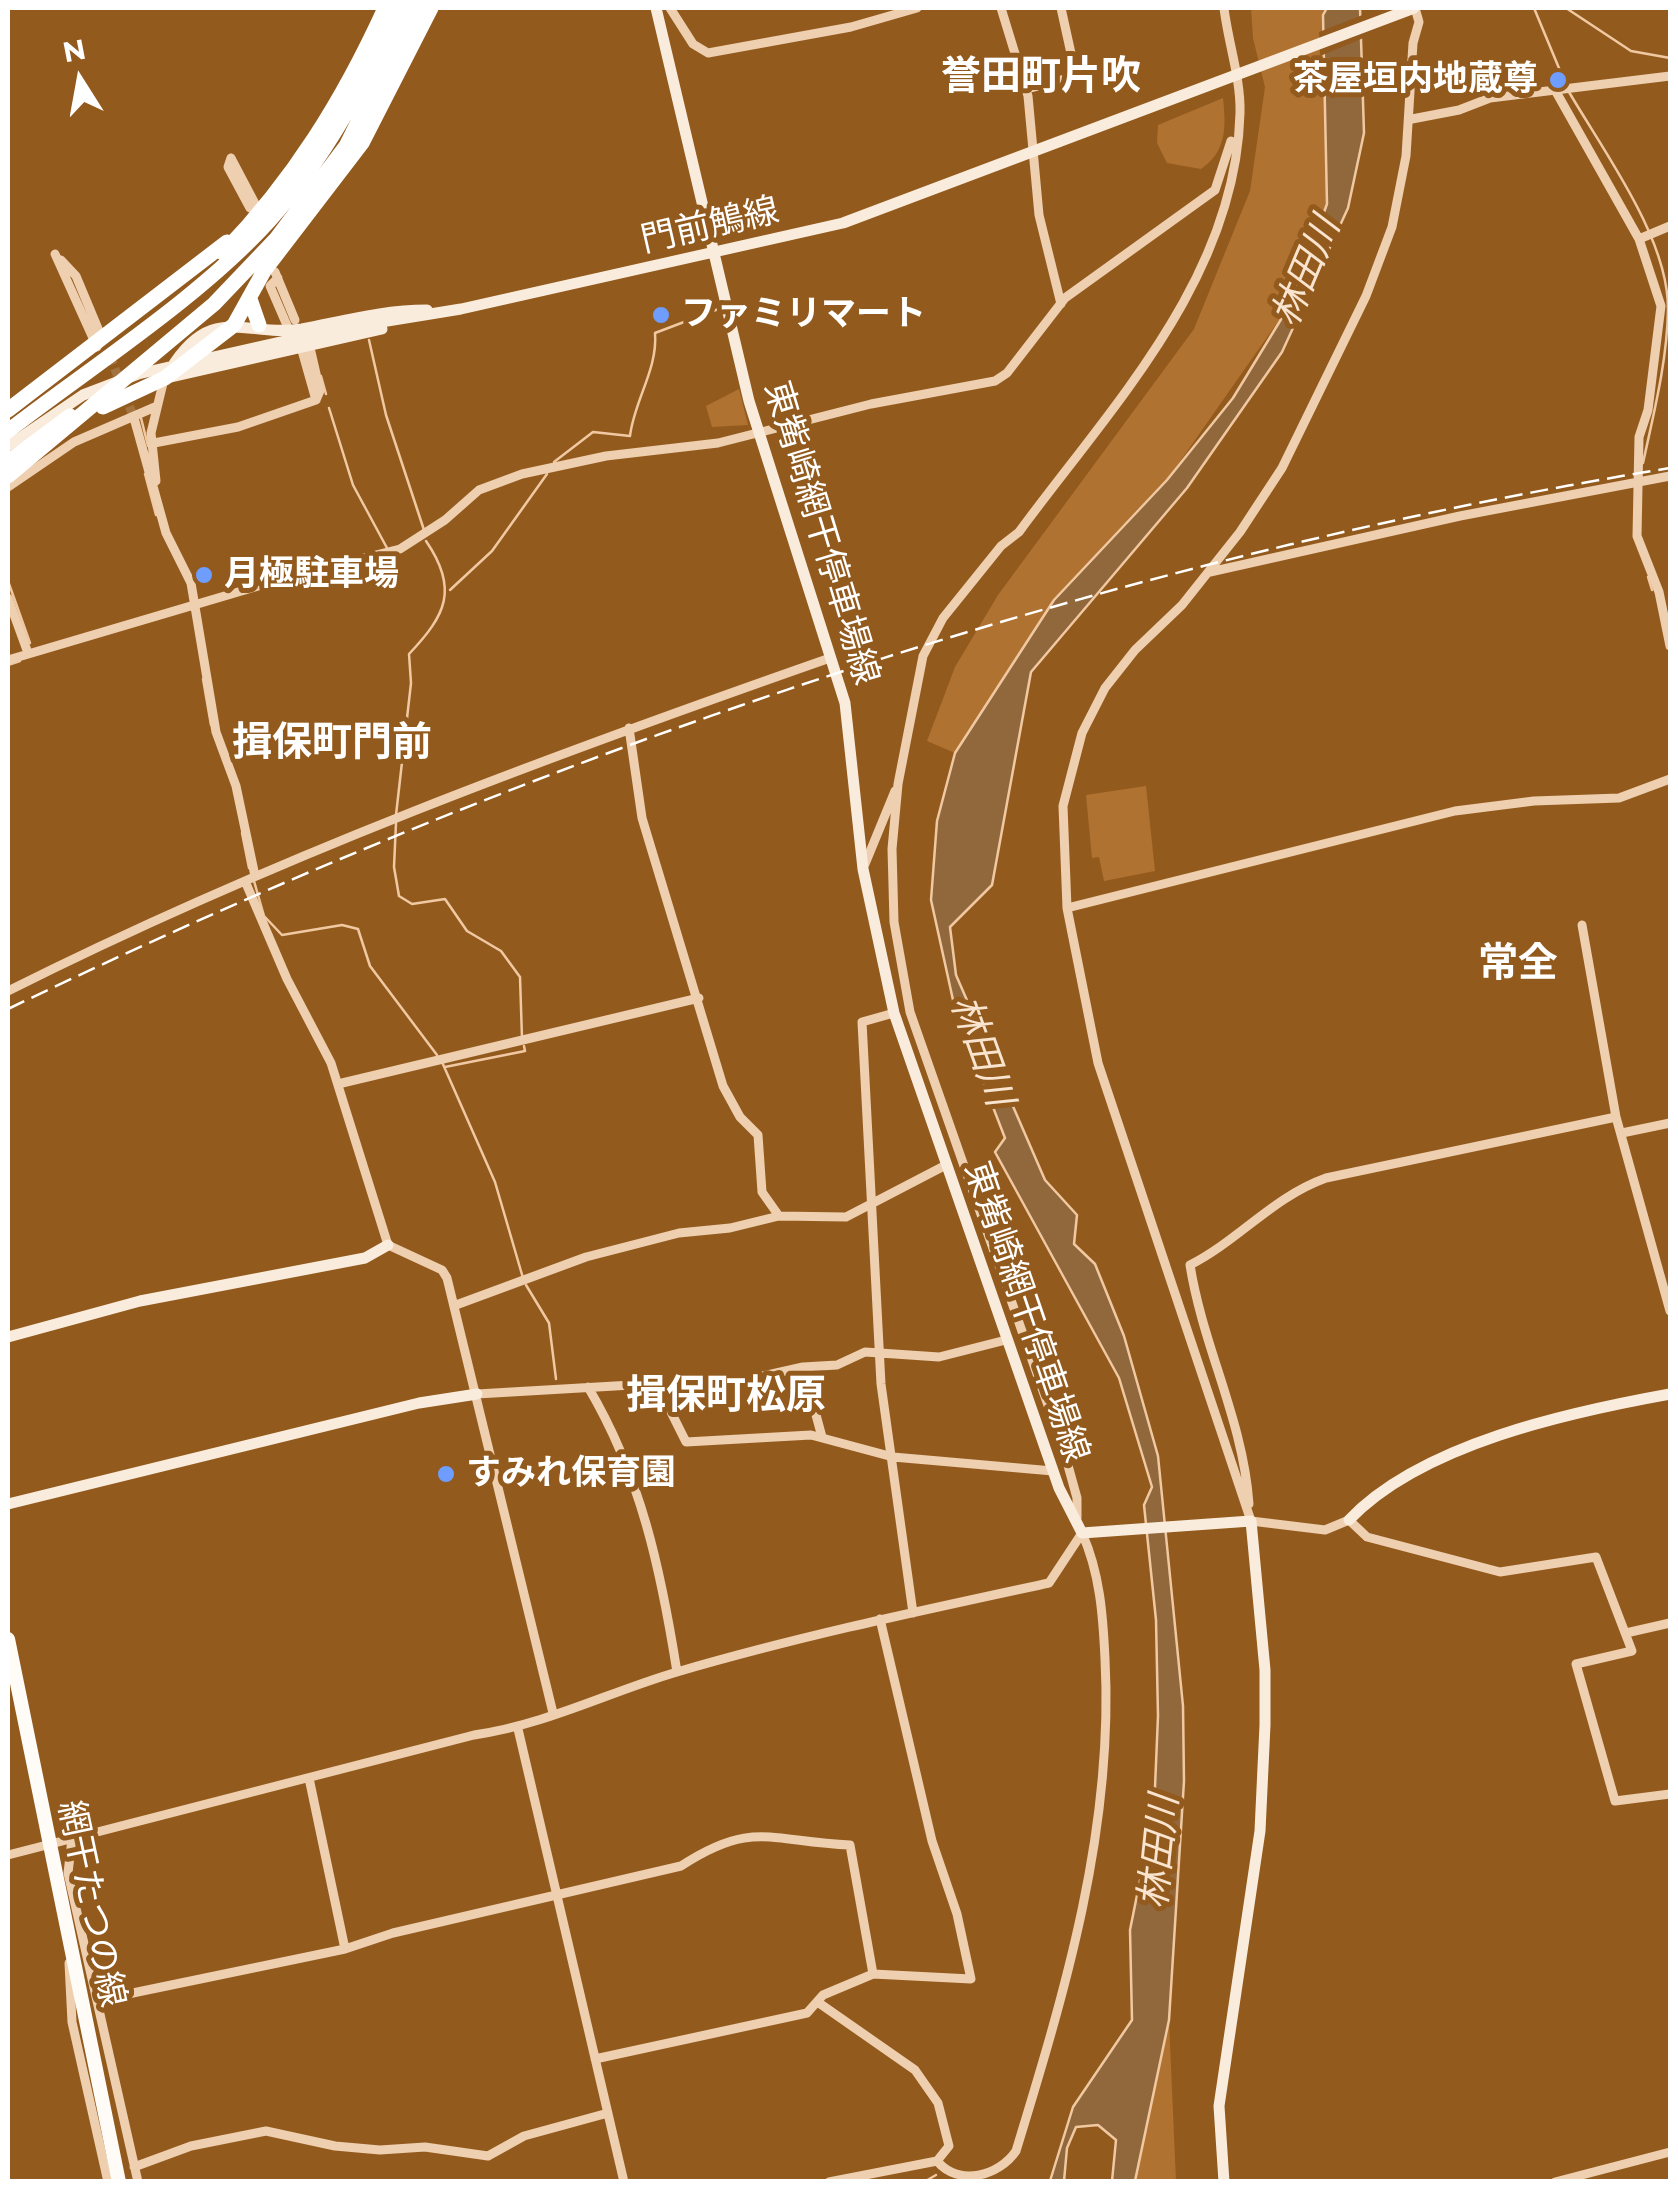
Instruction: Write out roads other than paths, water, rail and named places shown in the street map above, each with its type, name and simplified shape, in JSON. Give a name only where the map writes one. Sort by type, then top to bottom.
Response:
[{"type":"highway","points":[[187,294],[248,227],[255,210],[306,154],[348,89],[386,8]]},
{"type":"highway","points":[[11,475],[214,304],[276,239],[346,146],[394,54],[399,8]]},
{"type":"highway","points":[[74,424],[165,378],[234,325],[264,271],[346,167],[415,8]]},
{"type":"highway","points":[[8,430],[244,247],[298,185],[431,8]]},
{"type":"highway","points":[[372,36],[394,54]]},
{"type":"highway","points":[[8,410],[97,337],[248,227]]},
{"type":"highway","points":[[250,299],[259,326]]},
{"type":"highway","points":[[11,475],[134,370]]},
{"type":"main road","name":"東觜崎網干停車場線","points":[[656,8],[758,434],[845,703],[864,869],[894,1013],[1052,1471],[1080,1528]]},
{"type":"main road","name":"門前鵤線","points":[[8,446],[67,403],[100,386],[250,349],[717,254],[876,213],[1413,8]]},
{"type":"main road","points":[[234,325],[292,325],[393,310],[461,309]]},
{"type":"main road","points":[[165,378],[306,350],[424,316]]},
{"type":"main road","points":[[8,1337],[140,1301],[365,1258],[388,1245]]},
{"type":"main road","points":[[8,1504],[420,1403],[477,1394]]},
{"type":"main road","points":[[1349,1520],[1390,1482],[1526,1427],[1580,1410],[1670,1394]]},
{"type":"main road","points":[[1080,1528],[1250,1521],[1265,1670],[1265,1725],[1260,1831],[1219,2106],[1224,2182]]},
{"type":"main road","name":"網干たつの線","points":[[8,1638],[118,2182]]},
{"type":"street","points":[[670,8],[693,44],[708,53],[851,27],[917,8]]},
{"type":"street","points":[[1001,8],[1026,89],[1044,243],[1061,304]]},
{"type":"street","points":[[1026,89],[1076,76],[1061,8]]},
{"type":"street","points":[[937,2162],[944,2170],[964,2176],[986,2174],[1008,2163],[1016,2152],[1082,1923],[1095,1840],[1107,1693],[1102,1604],[1080,1528],[1077,1498],[1064,1451],[903,982],[894,922],[892,848],[898,784],[923,656],[943,618],[1001,546],[1019,532],[1175,321],[1218,228],[1239,129],[1238,76],[1224,8]]},
{"type":"street","points":[[1250,1521],[1160,1239],[1112,1110],[1088,1021],[1067,908],[1063,806],[1082,734],[1106,688],[1134,650],[1210,572],[1282,468],[1358,314],[1392,227],[1412,120],[1413,43],[1419,22],[1413,8]]},
{"type":"street","points":[[1412,120],[1490,98],[1670,76]]},
{"type":"street","points":[[1555,90],[1639,239],[1661,306],[1648,410],[1638,438],[1636,536],[1659,592],[1670,646]]},
{"type":"street","points":[[8,660],[196,607],[269,582],[400,549],[420,539],[492,482],[606,456],[758,434],[871,404],[995,381],[1061,304],[1215,190],[1239,129]]},
{"type":"street","points":[[231,158],[255,210],[228,167],[231,158]]},
{"type":"street","points":[[1639,239],[1670,226]]},
{"type":"street","points":[[97,337],[56,254],[76,276],[97,337],[102,359]]},
{"type":"street","points":[[276,275],[270,286],[292,325]]},
{"type":"street","points":[[154,443],[238,427],[316,400],[306,350]]},
{"type":"street","points":[[155,489],[154,406],[165,378]]},
{"type":"street","points":[[134,392],[154,406]]},
{"type":"street","points":[[11,475],[154,406]]},
{"type":"street","points":[[134,418],[166,533],[190,583],[216,732],[236,786],[250,878],[338,1084],[388,1245],[442,1270],[456,1305],[552,1713]]},
{"type":"street","points":[[1210,572],[1670,476]]},
{"type":"street","points":[[8,598],[28,653]]},
{"type":"street","points":[[8,991],[250,878],[629,728],[830,658]]},
{"type":"street","points":[[629,728],[642,818],[723,1086],[740,1117],[758,1135],[762,1192],[779,1216]]},
{"type":"street","points":[[1067,908],[1455,811],[1607,795],[1619,798],[1670,779]]},
{"type":"street","points":[[864,869],[898,784]]},
{"type":"street","points":[[1582,925],[1616,1117],[1670,1311]]},
{"type":"street","points":[[338,1084],[699,998]]},
{"type":"street","points":[[894,1013],[862,1022],[868,1205],[879,1352],[912,1613]]},
{"type":"street","points":[[1250,1521],[1244,1446],[1195,1296],[1190,1265],[1217,1251],[1294,1189],[1326,1178],[1616,1117]]},
{"type":"street","points":[[1622,1132],[1670,1123]]},
{"type":"street","points":[[456,1305],[586,1257],[679,1232],[730,1228],[779,1216],[846,1217],[946,1165]]},
{"type":"street","points":[[661,1392],[696,1391],[803,1367],[820,1368],[865,1352],[939,1357],[1006,1340]]},
{"type":"street","points":[[803,1367],[822,1437]]},
{"type":"street","points":[[477,1394],[649,1384],[661,1392],[686,1442],[822,1437],[860,1452],[892,1457],[1052,1471]]},
{"type":"street","points":[[588,1388],[620,1446],[657,1555],[676,1672]]},
{"type":"street","points":[[1250,1521],[1325,1530],[1349,1520],[1367,1537],[1500,1572],[1596,1557],[1632,1651],[1576,1664],[1615,1801],[1670,1794]]},
{"type":"street","points":[[8,1855],[474,1735],[518,1728],[676,1672],[880,1618],[1049,1584],[1080,1528]]},
{"type":"street","points":[[595,2058],[807,2012],[822,1994],[872,1974],[971,1978],[957,1914],[932,1841],[880,1618]]},
{"type":"street","points":[[1626,1632],[1670,1623]]},
{"type":"street","points":[[518,1728],[624,2182]]},
{"type":"street","points":[[309,1778],[344,1949]]},
{"type":"street","points":[[98,2000],[344,1949],[393,1934],[557,1898],[682,1866],[718,1842],[747,1834],[850,1845],[872,1974]]},
{"type":"street","points":[[72,1839],[68,1873],[138,2182]]},
{"type":"street","points":[[67,1941],[72,2022],[107,2181]]},
{"type":"street","points":[[819,2002],[915,2070],[938,2103],[950,2146],[937,2162],[829,2182]]},
{"type":"street","points":[[134,2167],[191,2146],[266,2131],[335,2146],[380,2150],[425,2147],[488,2156],[524,2136],[608,2113]]},
{"type":"street","points":[[1555,2182],[1670,2152]]},
{"type":"street","points":[[1604,2170],[1608,2182]]},
{"type":"water","name":"林田川","points":[[1327,8],[1360,8],[1364,133],[1348,208],[1282,352],[1187,488],[1031,672],[992,885],[950,927],[956,975],[1045,1180],[1077,1215],[1074,1244],[1095,1264],[1124,1336],[1158,1456],[1183,1706],[1184,1781],[1169,2020],[1135,2181],[1112,2181],[1116,2140],[1098,2125],[1076,2127],[1067,2148],[1064,2181],[1050,2181],[1073,2107],[1132,2020],[1130,1930],[1154,1811],[1158,1716],[1156,1620],[1144,1505],[1152,1487],[1119,1378],[995,1152],[1005,1138],[955,1009],[931,900],[937,821],[955,753],[1054,600],[1167,480],[1233,398],[1291,303],[1327,204],[1323,15]]},
{"type":"waterway","points":[[1534,8],[1566,85]]},
{"type":"waterway","points":[[1566,8],[1631,51],[1670,58]]},
{"type":"waterway","points":[[1569,92],[1632,197],[1658,254],[1665,283],[1665,349],[1643,463]]},
{"type":"waterway","points":[[554,462],[593,432],[630,436],[653,359],[655,333],[721,308]]},
{"type":"waterway","points":[[369,340],[386,415],[424,530]]},
{"type":"waterway","points":[[321,376],[326,394]]},
{"type":"waterway","points":[[329,408],[353,485],[387,548]]},
{"type":"waterway","points":[[141,418],[148,446]]},
{"type":"waterway","points":[[145,474],[156,515]]},
{"type":"waterway","points":[[450,590],[492,551],[547,474]]},
{"type":"waterway","points":[[396,815],[411,683],[409,654],[432,627],[444,601],[442,573],[426,541]]},
{"type":"waterway","points":[[1648,577],[1652,590]]},
{"type":"waterway","points":[[8,581],[30,643]]},
{"type":"waterway","points":[[8,665],[20,661]]},
{"type":"waterway","points":[[203,679],[211,725]]},
{"type":"waterway","points":[[396,823],[394,867],[399,896],[412,904],[445,899],[467,931],[501,951],[520,977],[522,1038]]},
{"type":"waterway","points":[[242,833],[249,868]]},
{"type":"waterway","points":[[254,881],[264,916],[282,935],[342,925],[358,929],[370,966],[437,1055]]},
{"type":"waterway","points":[[445,1067],[525,1051],[524,1046]]},
{"type":"waterway","points":[[442,1062],[495,1182],[523,1278]]},
{"type":"waterway","points":[[526,1285],[549,1323],[556,1379]]},
{"type":"waterway","points":[[924,2182],[936,2175]]},
{"type":"tunnel","points":[[110,356],[134,418]]},
{"type":"railway","points":[[8,1009],[206,917],[408,831],[612,751],[819,679],[1029,614],[1241,557],[1454,508],[1670,468]]},
{"type":"place","name":"茶屋垣内地蔵尊","points":[[1558,80]]},
{"type":"place","name":"ファミリマート","points":[[661,315]]},
{"type":"place","name":"月極駐車場","points":[[204,575]]},
{"type":"place","name":"すみれ保育園","points":[[446,1474]]},
{"type":"district","name":"誉田町片吹","points":[[1041,77]]},
{"type":"district","name":"揖保町門前","points":[[332,743]]},
{"type":"district","name":"常全","points":[[1518,964]]},
{"type":"district","name":"揖保町松原","points":[[726,1396]]}]
